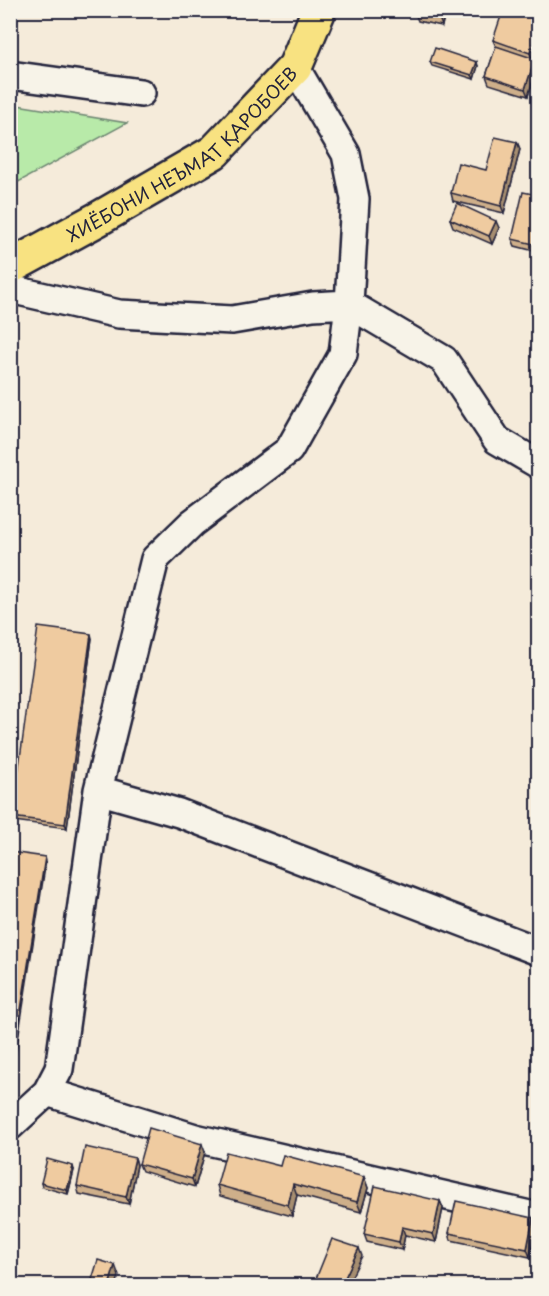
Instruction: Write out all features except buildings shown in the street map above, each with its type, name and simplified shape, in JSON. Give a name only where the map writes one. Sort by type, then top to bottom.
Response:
[{"type":"highway","name":"ХИЁБОНИ НЕЪМАТ ҚАРОБОЕВ","points":[[10,267],[214,152],[295,67],[319,10]]},
{"type":"street","points":[[10,1126],[47,1092],[59,1069],[98,790],[155,559],[192,523],[289,450],[343,354],[350,304],[355,199],[346,154],[295,67]]},
{"type":"street","points":[[10,75],[141,93]]},
{"type":"street","points":[[10,289],[119,314],[232,320],[314,306],[350,304],[444,360],[497,440],[538,464]]},
{"type":"street","points":[[98,790],[178,813],[538,951]]},
{"type":"street","points":[[47,1092],[195,1138],[538,1217]]},
{"type":"green space","points":[[11,104],[127,123],[11,186]]}]
